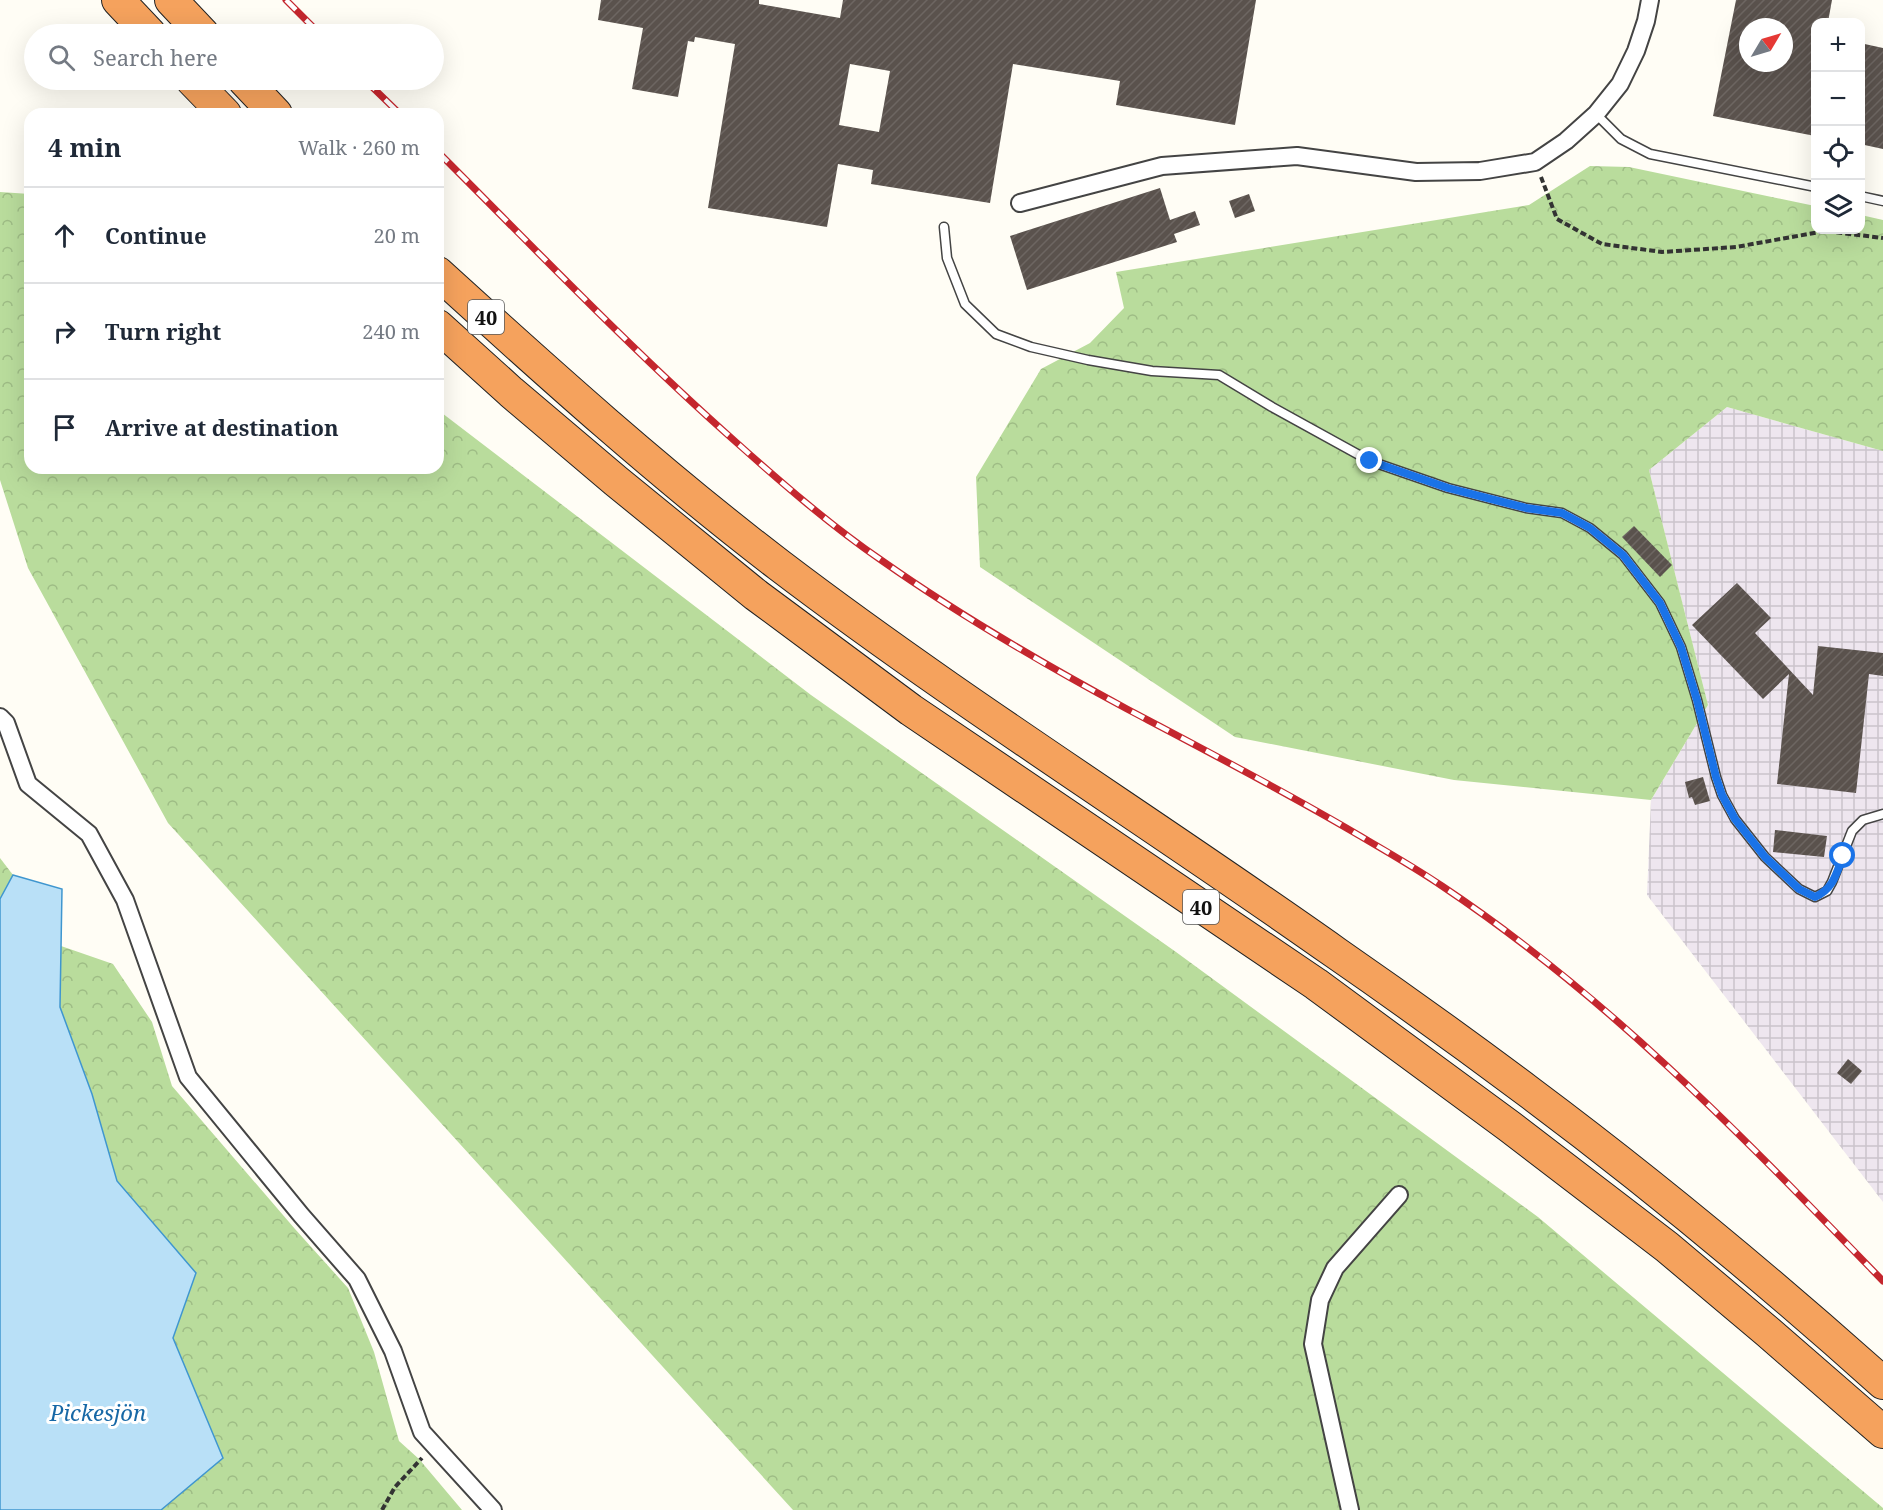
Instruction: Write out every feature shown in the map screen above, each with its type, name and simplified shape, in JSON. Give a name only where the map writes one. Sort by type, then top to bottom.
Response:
[{"type":"highway","points":[[118,0],[141,24]]},
{"type":"highway","points":[[171,0],[194,24]]},
{"type":"highway","points":[[202,90],[219,108]]},
{"type":"highway","points":[[253,90],[270,108]]},
{"type":"highway","name":"40","points":[[444,278],[640,454],[779,565],[935,679],[1334,951],[1530,1093],[1690,1218],[1795,1305],[1883,1383]]},
{"type":"highway","name":"40","points":[[444,331],[616,481],[756,595],[911,710],[1316,984],[1509,1126],[1667,1247],[1883,1432]]},
{"type":"street","points":[[1020,202],[1173,165],[1298,156],[1416,172],[1480,171],[1535,162],[1566,141],[1596,114],[1620,84],[1646,21],[1650,0]]},
{"type":"street","points":[[0,717],[6,723],[28,784],[89,834],[125,900],[188,1077],[301,1215],[357,1279],[393,1351],[422,1432],[493,1510]]},
{"type":"street","points":[[1350,1510],[1313,1344],[1320,1299],[1335,1268],[1399,1195]]},
{"type":"lane","points":[[1596,114],[1621,140],[1650,154],[1811,186]]},
{"type":"lane","points":[[1865,197],[1883,201]]},
{"type":"lane","points":[[944,227],[947,258],[965,304],[996,334],[1031,347],[1088,360],[1152,371],[1219,375],[1370,461],[1448,488],[1526,508],[1562,513],[1590,528],[1623,555],[1660,603],[1681,647],[1722,795],[1735,819],[1765,857],[1799,889],[1815,897],[1827,891],[1852,831],[1863,820],[1883,814]]},
{"type":"path","points":[[1535,162],[1557,219],[1602,244],[1662,252],[1737,247],[1825,231],[1883,238]]},
{"type":"path","points":[[382,1510],[395,1487],[422,1457],[431,1441]]},
{"type":"shaded area","points":[[1727,407],[1883,451],[1883,1202],[1647,895],[1651,800],[1708,705],[1649,470]]},
{"type":"green space","points":[[1590,166],[1629,167],[1811,205],[1811,234],[1865,234],[1865,216],[1883,220],[1883,451],[1727,407],[1649,470],[1708,705],[1651,800],[1454,780],[1235,737],[980,567],[976,477],[1041,369],[1090,343],[1124,308],[1116,272],[1529,205]]},
{"type":"green space","points":[[0,192],[24,194],[24,474],[444,474],[444,415],[811,695],[1176,952],[1538,1217],[1883,1510],[793,1510],[168,823],[28,568],[0,480]]},
{"type":"green space","points":[[0,858],[13,875],[0,899]]},
{"type":"green space","points":[[61,946],[113,964],[152,1022],[172,1086],[348,1288],[374,1352],[399,1441],[419,1459],[462,1510],[161,1510],[223,1458],[173,1338],[196,1273],[117,1181],[92,1094],[60,1007]]},
{"type":"water","name":"Pickesjön","points":[[13,875],[62,889],[60,1007],[92,1094],[117,1181],[196,1273],[173,1338],[223,1458],[161,1510],[0,1510],[0,899]]},
{"type":"building","points":[[601,0],[759,0],[759,4],[840,18],[843,0],[1256,0],[1235,125],[1116,105],[1120,81],[1013,64],[990,203],[871,184],[873,170],[838,164],[827,227],[708,208],[735,44],[695,37],[694,42],[688,41],[678,97],[632,89],[643,28],[598,20]],"holes":[[[850,64],[890,71],[879,132],[839,125]]]},
{"type":"building","points":[[1736,0],[1832,0],[1829,18],[1811,18],[1811,135],[1713,116]]},
{"type":"building","points":[[1865,44],[1883,48],[1883,149],[1865,145]]},
{"type":"building","points":[[1160,188],[1170,220],[1195,211],[1200,225],[1174,234],[1177,242],[1027,290],[1010,236]]},
{"type":"building","points":[[1249,194],[1255,211],[1235,218],[1229,201]]},
{"type":"building","points":[[1634,526],[1672,565],[1660,577],[1622,537]]},
{"type":"building","points":[[1737,583],[1771,618],[1755,633],[1813,695],[1818,646],[1883,653],[1883,676],[1869,674],[1856,793],[1777,784],[1789,674],[1763,699],[1692,625]]},
{"type":"building","points":[[1703,777],[1710,801],[1695,805],[1692,797],[1689,798],[1685,782]]},
{"type":"building","points":[[1775,830],[1827,836],[1824,857],[1773,852]]},
{"type":"building","points":[[1848,1059],[1862,1071],[1851,1084],[1837,1073]]},
{"type":"railway","points":[[286,0],[310,24]]},
{"type":"railway","points":[[375,90],[394,108]]},
{"type":"railway","points":[[444,158],[585,300],[698,408],[843,533],[940,600],[1001,638],[1095,692],[1355,833],[1431,879],[1503,929],[1618,1022],[1673,1072],[1779,1174],[1883,1281]]},
{"type":"route","points":[[1370,461],[1448,488],[1526,508],[1562,513],[1590,528],[1623,555],[1660,603],[1681,647],[1716,777],[1722,795],[1735,819],[1765,857],[1799,889],[1815,897],[1827,891],[1843,856]]}]
